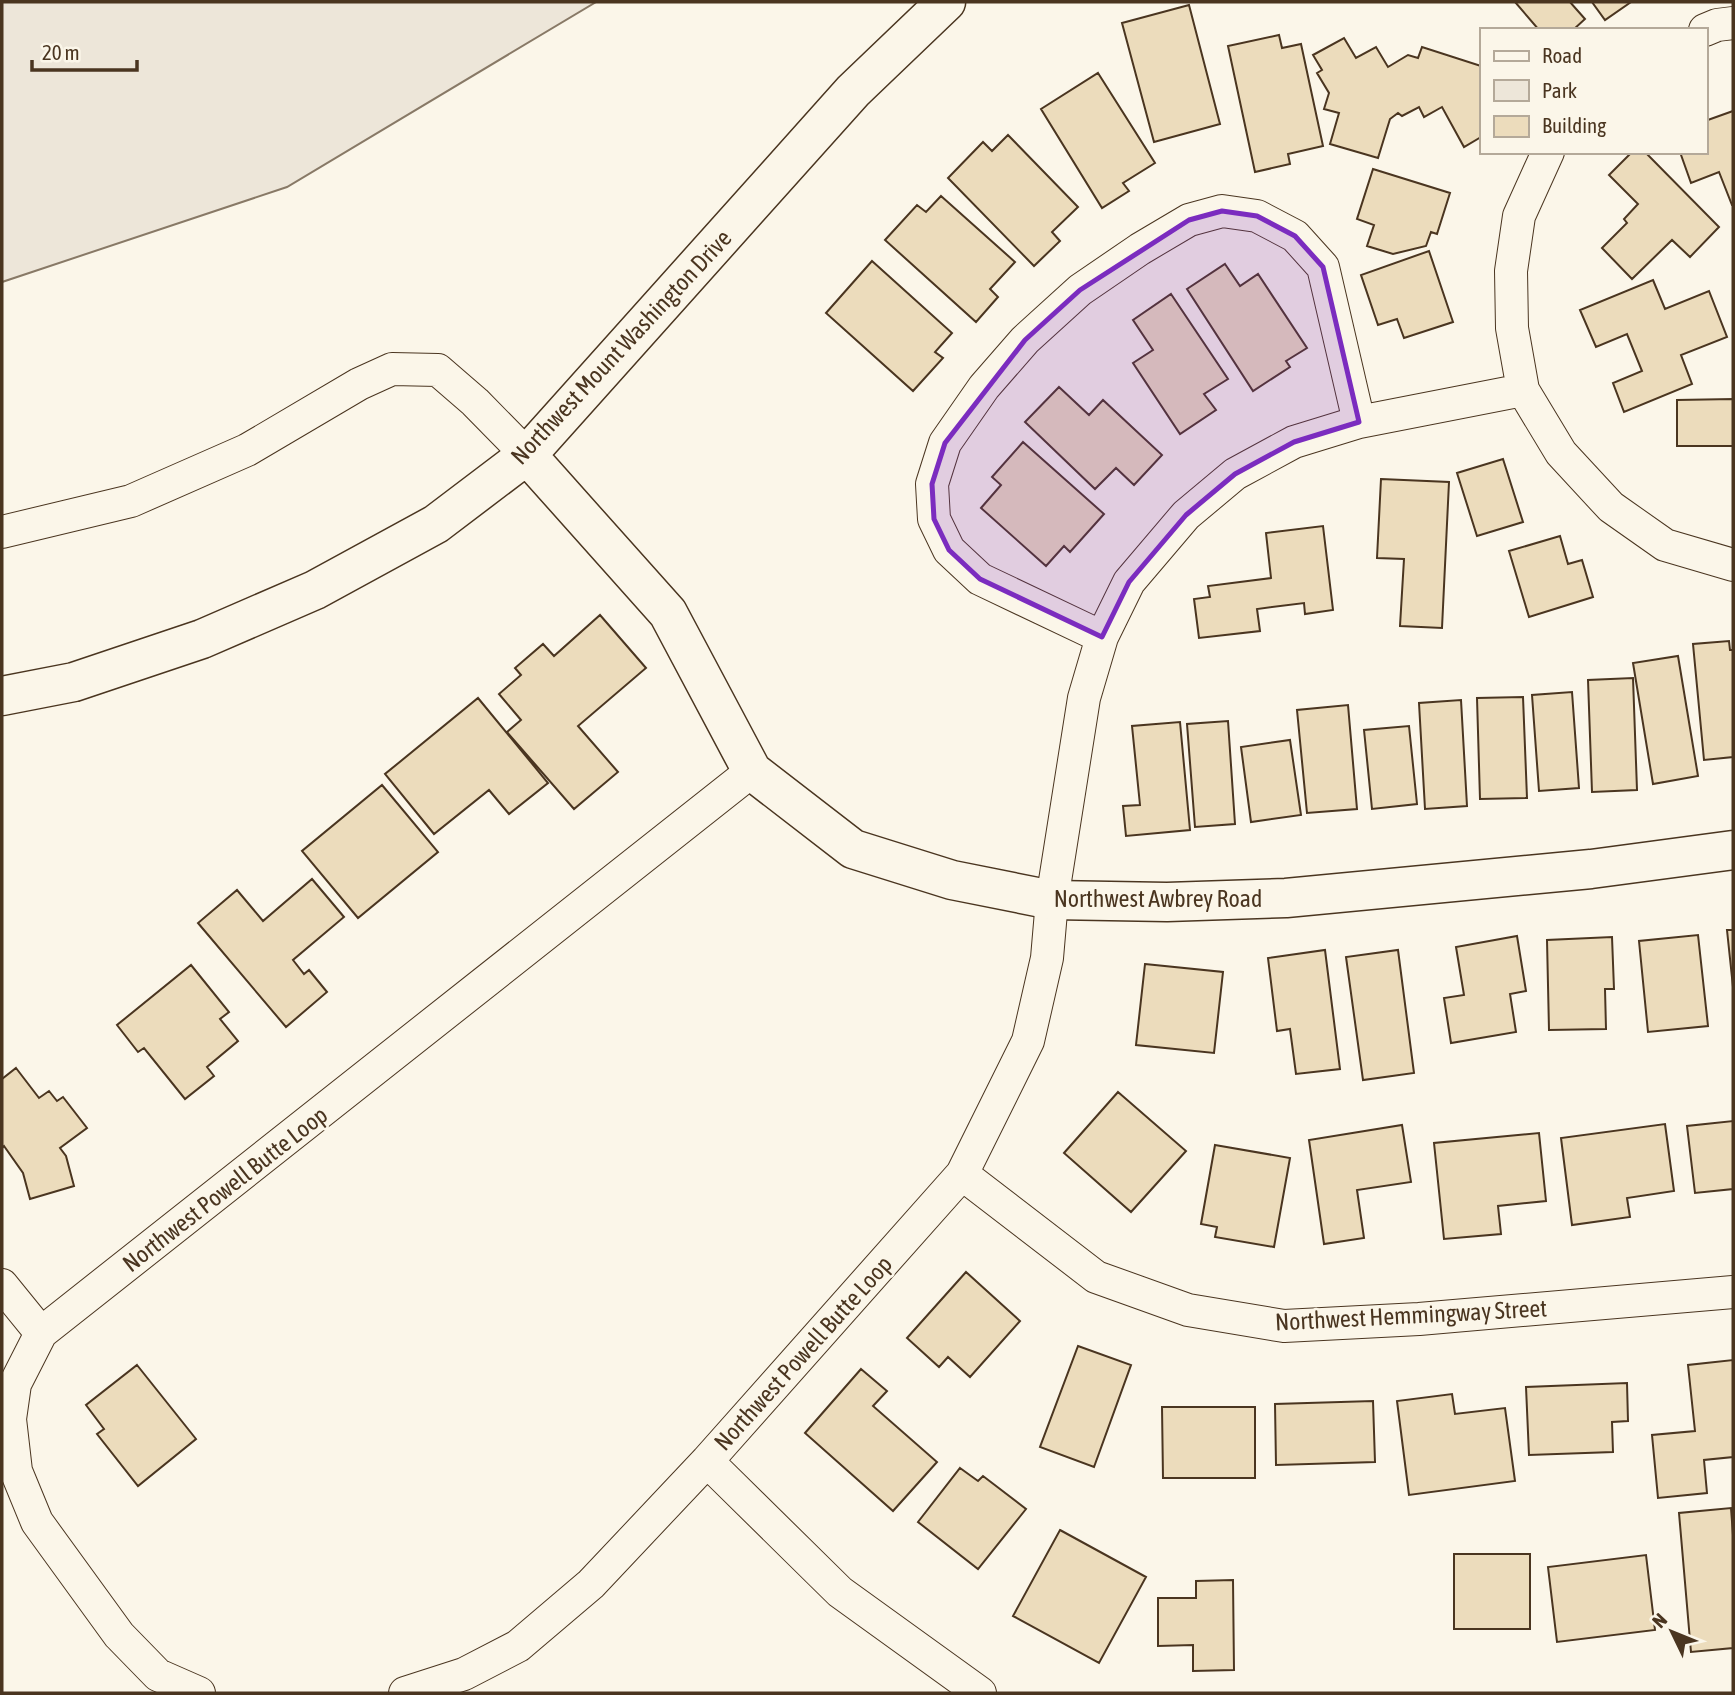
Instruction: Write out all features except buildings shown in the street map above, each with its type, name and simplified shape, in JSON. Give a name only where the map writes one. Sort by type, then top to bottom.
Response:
[{"type":"street","name":"Northwest Mount Washington Drive","points":[[2,696],[74,682],[202,639],[315,590],[436,524],[527,455],[853,91],[946,2]]},
{"type":"street","points":[[1707,29],[1733,23]]},
{"type":"street","points":[[1547,154],[1518,216],[1511,271],[1512,328],[1523,390],[1561,453],[1611,507],[1665,545],[1733,565]]},
{"type":"street","points":[[1102,637],[980,579],[949,550],[934,519],[932,496],[932,484],[946,443],[985,387],[1026,340],[1080,290],[1189,220],[1222,211],[1257,216],[1295,236],[1322,267],[1359,422]]},
{"type":"street","points":[[2,532],[131,501],[247,450],[359,384],[392,369],[438,370],[475,402],[527,455]]},
{"type":"street","name":"Northwest Powell Butte Loop","points":[[405,1693],[464,1674],[518,1646],[591,1584],[707,1461],[962,1174],[1028,1041],[1047,958],[1052,900],[1084,698],[1102,637],[1129,582],[1186,515],[1235,474],[1294,442],[1359,422],[1523,390]]},
{"type":"street","name":"Northwest Awbrey Road","points":[[527,455],[668,613],[752,771],[853,849],[952,880],[1052,900],[1167,902],[1286,898],[1591,869],[1733,850]]},
{"type":"street","name":"Northwest Powell Butte Loop","points":[[199,1693],[158,1675],[119,1635],[37,1522],[16,1471],[10,1419],[15,1384],[41,1334],[752,771]]},
{"type":"street","name":"Northwest Hemmingway Street","points":[[962,1174],[1097,1277],[1188,1310],[1284,1326],[1419,1319],[1733,1293]]},
{"type":"street","points":[[2,1285],[41,1334]]},
{"type":"street","points":[[707,1461],[840,1592],[980,1693]]},
{"type":"highlighted area","points":[[1222,211],[1257,216],[1295,236],[1323,267],[1359,422],[1294,442],[1235,474],[1186,515],[1129,582],[1102,637],[980,579],[949,550],[934,519],[932,484],[945,443],[1025,340],[1080,290],[1189,220]]},
{"type":"green space","points":[[2,2],[596,2],[287,187],[2,282]]}]
